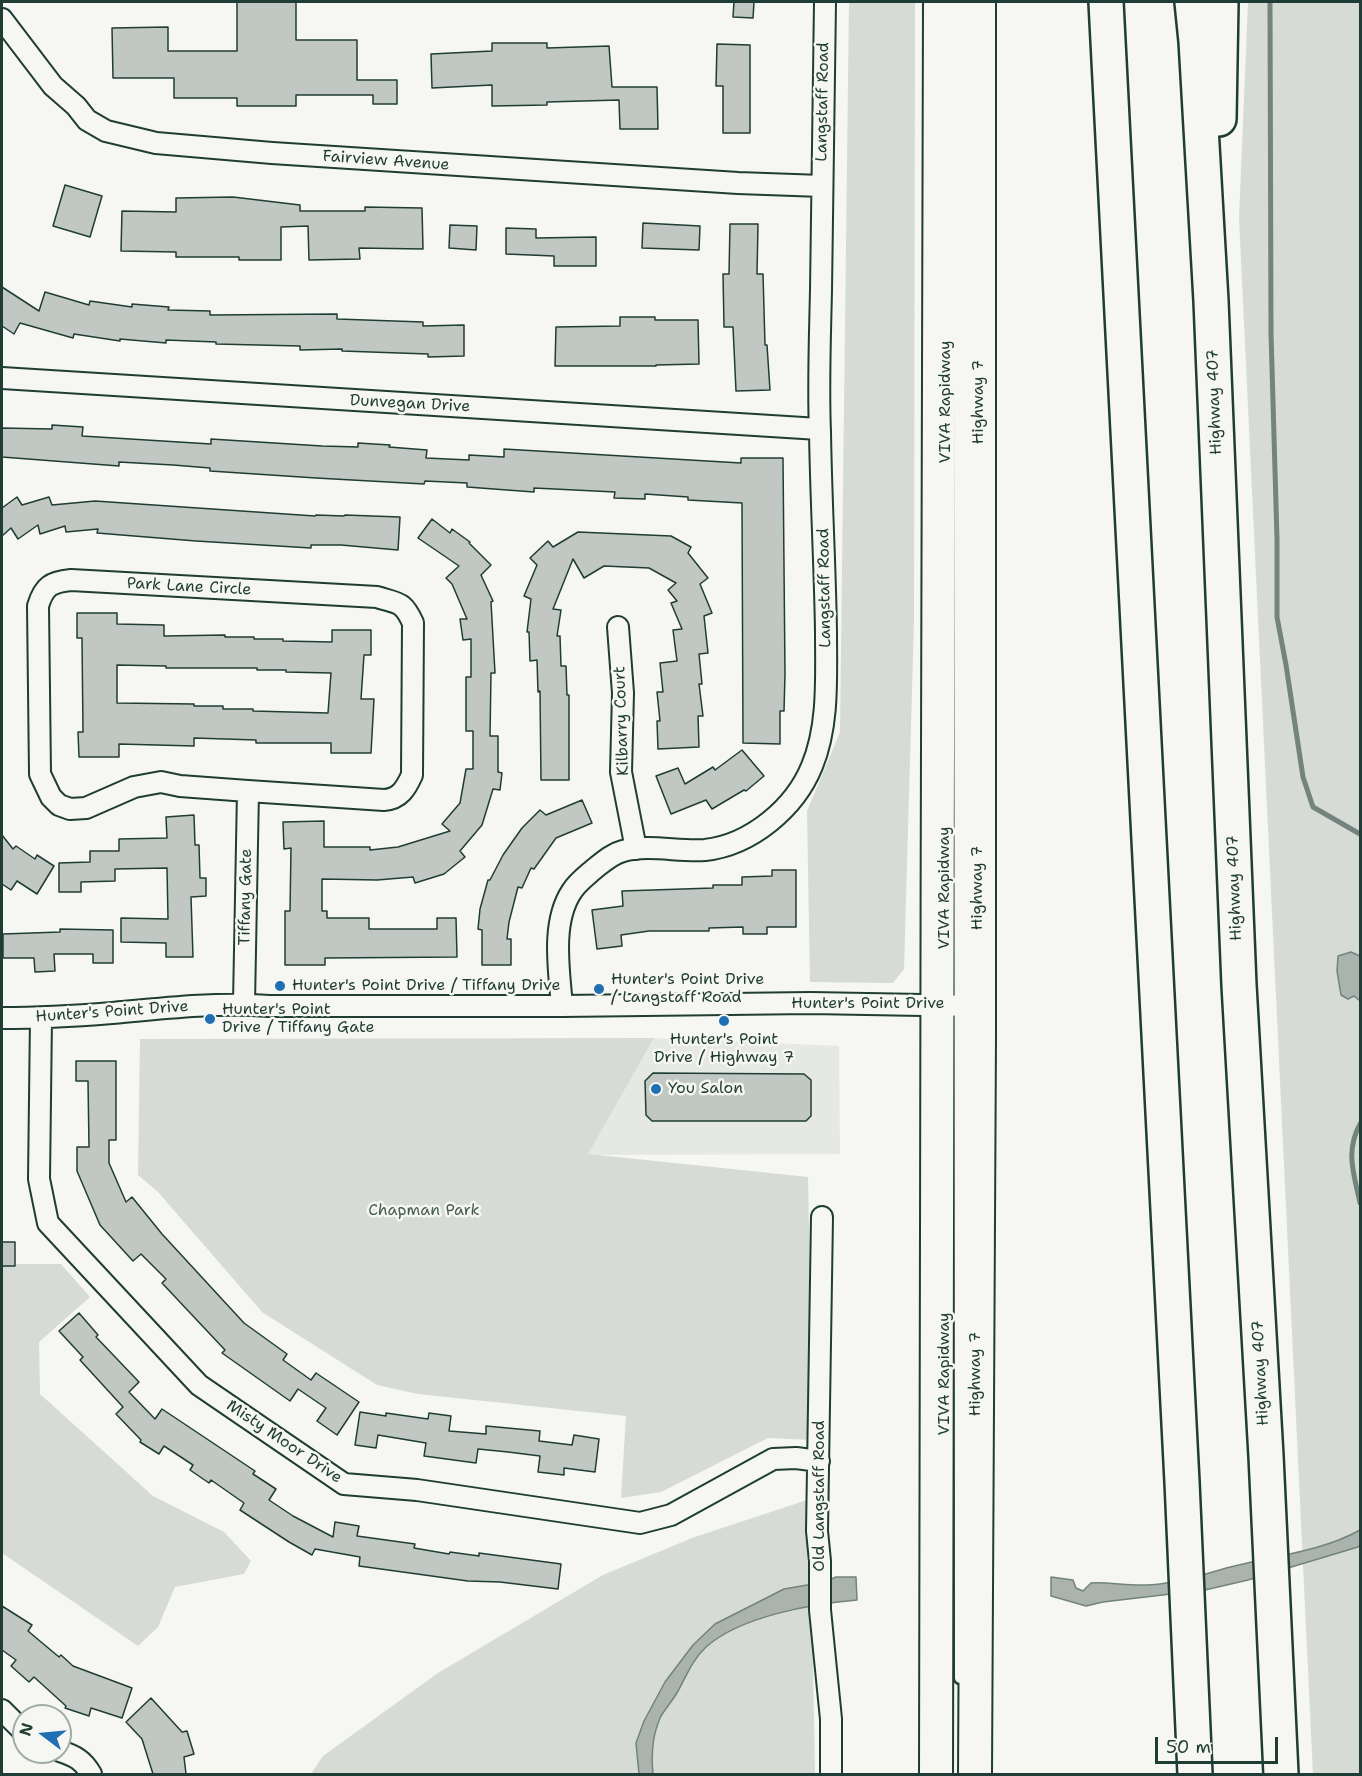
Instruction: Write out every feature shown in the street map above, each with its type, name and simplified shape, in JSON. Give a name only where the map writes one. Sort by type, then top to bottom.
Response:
[{"type":"highway","points":[[1098,2],[1108,43]]},
{"type":"highway","points":[[1106,2],[1195,1774]]},
{"type":"highway","name":"Highway 407","points":[[1192,2],[1211,301],[1239,985],[1266,1456],[1281,1774]]},
{"type":"highway","points":[[1211,301],[1221,74],[1221,2]]},
{"type":"main road","name":"Highway 7","points":[[940,2],[939,638],[958,1005],[975,1774]]},
{"type":"main road","name":"Highway 7","points":[[936,1774],[958,1005],[979,2]]},
{"type":"street","name":"Langstaff Road","points":[[562,1006],[559,933],[563,911],[572,891],[587,875],[608,858],[620,852],[636,849],[706,850],[734,843],[761,828],[782,811],[808,776],[818,753],[826,683],[825,571],[819,429],[825,2]]},
{"type":"street","name":"Fairview Avenue","points":[[2,19],[53,86],[76,106],[87,120],[106,131],[147,141],[186,147],[272,153],[738,183],[822,186]]},
{"type":"street","name":"Dunvegan Drive","points":[[2,378],[819,429]]},
{"type":"street","name":"Park Lane Circle","points":[[71,580],[377,597],[398,603],[407,609],[413,623],[412,775],[405,790],[392,799],[384,800],[248,791],[180,786],[161,782],[148,783],[119,792],[86,808],[70,809],[58,805],[51,797],[40,774],[37,624],[42,592],[58,581],[71,580]]},
{"type":"street","name":"Kilbarry Court","points":[[618,627],[622,693],[621,772],[636,849]]},
{"type":"street","name":"Tiffany Gate","points":[[244,1004],[248,791]]},
{"type":"street","name":"Hunter's Point Drive","points":[[2,1018],[40,1018],[116,1013],[150,1008],[244,1004],[269,1006],[811,1003],[958,1005]]},
{"type":"street","name":"Misty Moor Drive","points":[[40,1018],[39,1179],[48,1223],[199,1385],[344,1484],[417,1490],[640,1523],[671,1515],[773,1459],[796,1458],[819,1461]]},
{"type":"street","name":"Old Langstaff Road","points":[[822,1218],[817,1531],[820,1561],[820,1610],[831,1719],[831,1774]]},
{"type":"street","points":[[72,1755],[85,1764],[91,1774]]},
{"type":"lane","name":"VIVA Rapidway","points":[[959,2],[962,432],[958,1005],[960,1691]]},
{"type":"shaded area","points":[[1351,952],[1360,956],[1360,1001],[1354,996],[1348,999],[1341,995],[1337,971],[1338,956]]},
{"type":"shaded area","points":[[654,1038],[839,1046],[840,1154],[587,1155]]},
{"type":"shaded area","points":[[1360,1530],[1358,1547],[1248,1580],[1205,1590],[1086,1606],[1051,1596],[1051,1577],[1073,1580],[1076,1588],[1083,1591],[1091,1583],[1155,1585],[1311,1549]]},
{"type":"shaded area","points":[[836,1577],[856,1577],[857,1600],[799,1608],[757,1620],[721,1636],[701,1652],[658,1723],[653,1745],[653,1774],[639,1774],[636,1743],[644,1721],[665,1682],[693,1645],[715,1624],[784,1589],[825,1582]]},
{"type":"green space","points":[[849,2],[915,2],[914,620],[904,969],[893,983],[810,982],[807,811],[840,732]]},
{"type":"green space","points":[[1248,2],[1360,2],[1360,1774],[1313,1774],[1239,218]]},
{"type":"green space","name":"Chapman Park","points":[[654,1038],[588,1154],[808,1177],[813,1440],[768,1438],[661,1492],[621,1498],[626,1416],[418,1394],[377,1385],[262,1312],[158,1192],[138,1175],[140,1039]]},
{"type":"green space","points":[[2,1264],[61,1264],[90,1297],[39,1342],[40,1394],[153,1496],[224,1532],[251,1561],[244,1574],[175,1587],[158,1627],[138,1646],[2,1553]]},
{"type":"green space","points":[[810,1499],[815,1774],[311,1774],[323,1756],[438,1673],[603,1575],[692,1538]]},
{"type":"building","points":[[237,2],[296,2],[296,40],[357,40],[357,80],[397,80],[397,104],[373,104],[373,95],[296,95],[296,106],[237,106],[237,98],[174,98],[174,78],[113,78],[112,28],[168,27],[168,51],[237,51]]},
{"type":"building","points":[[734,2],[754,2],[753,18],[733,17]]},
{"type":"building","points":[[492,43],[547,43],[547,48],[609,46],[612,87],[657,87],[658,129],[620,129],[619,100],[492,106],[492,85],[432,88],[431,54],[492,51]]},
{"type":"building","points":[[717,44],[750,45],[750,133],[723,133],[723,86],[716,86]]},
{"type":"building","points":[[65,185],[102,196],[90,237],[53,226]]},
{"type":"building","points":[[233,197],[300,205],[300,211],[365,211],[365,207],[422,208],[423,249],[359,248],[360,259],[309,260],[308,226],[281,227],[281,260],[176,257],[176,252],[121,251],[122,211],[176,212],[176,198]]},
{"type":"building","points":[[643,223],[700,226],[699,250],[642,248]]},
{"type":"building","points":[[730,224],[758,224],[757,274],[763,274],[765,345],[767,345],[770,390],[736,391],[733,327],[724,327],[723,274],[729,274]]},
{"type":"building","points":[[450,225],[477,226],[476,250],[449,248]]},
{"type":"building","points":[[506,228],[536,229],[536,238],[596,237],[596,266],[554,266],[554,256],[506,254]]},
{"type":"building","points":[[2,287],[39,311],[45,292],[89,305],[90,301],[132,307],[132,304],[169,307],[168,310],[210,311],[210,315],[337,314],[337,319],[423,322],[423,326],[464,325],[464,356],[428,357],[428,354],[342,351],[342,349],[300,350],[300,346],[216,344],[216,342],[166,340],[166,343],[120,339],[120,341],[74,334],[73,338],[20,323],[14,334],[2,326]]},
{"type":"building","points":[[620,317],[698,320],[699,364],[555,366],[556,327],[620,326]]},
{"type":"building","points":[[52,425],[83,427],[82,436],[211,444],[211,439],[358,447],[358,443],[427,450],[426,458],[469,460],[469,455],[504,457],[504,449],[741,463],[741,458],[783,458],[785,674],[784,711],[780,711],[780,744],[743,743],[742,503],[688,500],[688,497],[645,494],[645,499],[614,498],[615,492],[534,488],[534,492],[467,487],[467,483],[425,481],[424,484],[316,478],[210,471],[210,468],[173,465],[119,462],[119,466],[2,457],[2,428],[52,429]]},
{"type":"building","points":[[17,497],[22,505],[49,497],[52,505],[95,501],[315,516],[400,517],[398,550],[341,545],[311,545],[311,548],[196,541],[97,533],[98,529],[66,532],[65,526],[40,534],[38,525],[18,539],[11,528],[2,536],[2,508]]},
{"type":"building","points":[[432,519],[450,533],[452,529],[470,542],[491,565],[481,575],[493,601],[491,602],[495,673],[491,673],[490,736],[498,736],[498,772],[502,773],[500,790],[493,789],[482,825],[460,851],[465,857],[444,874],[415,883],[413,877],[377,880],[322,879],[322,911],[327,911],[327,918],[369,918],[369,929],[437,929],[437,918],[456,918],[457,957],[325,958],[325,965],[285,965],[285,911],[290,911],[291,848],[284,849],[283,822],[324,821],[324,847],[370,847],[370,850],[398,847],[450,831],[442,824],[460,803],[466,769],[473,769],[473,731],[466,731],[466,677],[471,677],[471,639],[463,640],[460,619],[467,619],[452,584],[446,578],[459,566],[418,538]]},
{"type":"building","points":[[578,532],[671,536],[691,547],[688,553],[708,578],[700,584],[712,613],[704,616],[708,653],[699,654],[702,684],[699,684],[703,716],[698,716],[699,747],[658,749],[657,721],[660,721],[657,692],[663,692],[660,663],[677,661],[673,630],[682,629],[671,603],[677,601],[668,590],[676,583],[649,568],[604,566],[584,578],[573,559],[553,609],[561,610],[557,636],[560,636],[561,666],[566,666],[567,695],[569,695],[569,780],[541,780],[540,691],[538,692],[537,660],[530,661],[529,632],[527,632],[531,599],[524,596],[537,565],[530,558],[548,541],[553,547]]},
{"type":"building","points":[[77,613],[117,613],[117,624],[164,625],[164,636],[225,635],[225,637],[254,637],[254,639],[283,639],[283,641],[332,642],[332,630],[371,630],[371,655],[364,655],[361,699],[374,699],[371,753],[331,753],[331,743],[256,743],[256,740],[194,738],[194,746],[119,744],[119,757],[79,757],[78,732],[83,732],[82,638],[77,638]],"holes":[[[117,665],[166,666],[166,668],[257,668],[257,670],[286,670],[286,672],[331,673],[328,713],[223,709],[223,706],[194,706],[194,704],[117,703]]]},
{"type":"building","points":[[742,750],[764,776],[746,791],[744,790],[712,809],[706,800],[671,814],[656,776],[678,768],[685,784],[713,767],[715,770]]},
{"type":"building","points":[[582,800],[592,823],[556,838],[534,869],[531,868],[522,888],[518,887],[507,939],[511,939],[511,965],[482,965],[482,930],[478,929],[480,909],[488,880],[503,855],[522,828],[540,810],[546,815]]},
{"type":"building","points":[[194,815],[195,845],[199,845],[200,878],[206,878],[206,896],[191,897],[193,957],[166,957],[166,943],[121,942],[121,918],[168,919],[167,868],[115,869],[115,881],[81,882],[81,892],[59,892],[59,863],[90,862],[90,851],[119,851],[119,839],[167,838],[166,817]]},
{"type":"building","points":[[2,835],[13,849],[16,846],[35,859],[37,855],[54,866],[37,894],[17,881],[11,890],[2,884]]},
{"type":"building","points":[[772,870],[796,870],[796,927],[767,927],[767,934],[743,934],[743,927],[709,928],[709,931],[649,931],[621,935],[622,946],[597,949],[592,910],[623,906],[622,891],[742,885],[742,877],[772,876]]},
{"type":"building","points":[[60,929],[113,930],[113,963],[93,963],[93,954],[54,954],[55,971],[35,972],[34,958],[3,958],[3,934],[60,932]]},
{"type":"building","points":[[76,1061],[116,1061],[116,1140],[109,1140],[109,1163],[126,1202],[132,1197],[162,1234],[244,1323],[287,1354],[283,1360],[311,1380],[316,1373],[359,1402],[337,1435],[317,1421],[326,1408],[298,1389],[290,1401],[222,1353],[225,1350],[162,1283],[166,1279],[141,1254],[133,1261],[100,1225],[77,1171],[77,1147],[89,1147],[88,1081],[76,1081]]},
{"type":"building","points":[[653,1073],[804,1074],[811,1080],[811,1116],[806,1121],[652,1121],[646,1115],[645,1081]]},
{"type":"building","points":[[2,1242],[15,1242],[15,1266],[2,1266]]},
{"type":"building","points":[[79,1313],[98,1335],[96,1337],[139,1382],[129,1392],[155,1419],[162,1409],[255,1471],[253,1474],[276,1489],[269,1500],[293,1516],[333,1537],[335,1522],[359,1526],[357,1536],[415,1544],[414,1548],[449,1554],[450,1552],[479,1556],[479,1553],[561,1564],[558,1589],[500,1582],[468,1581],[359,1566],[360,1557],[315,1549],[312,1555],[289,1542],[240,1510],[244,1503],[211,1480],[209,1483],[190,1470],[193,1465],[164,1446],[159,1454],[140,1442],[141,1440],[116,1414],[123,1407],[80,1360],[83,1357],[59,1331]]},
{"type":"building","points":[[360,1412],[428,1419],[429,1413],[451,1416],[449,1431],[486,1434],[486,1426],[540,1431],[539,1441],[572,1445],[574,1435],[599,1439],[595,1472],[564,1468],[564,1475],[538,1472],[540,1456],[478,1449],[476,1463],[424,1456],[426,1443],[378,1435],[376,1448],[355,1445]]},
{"type":"building","points":[[2,1606],[32,1625],[28,1631],[73,1666],[132,1688],[122,1718],[91,1708],[89,1716],[72,1710],[72,1704],[64,1704],[34,1677],[29,1682],[11,1666],[16,1660],[2,1650]]},
{"type":"building","points":[[151,1698],[182,1732],[187,1731],[194,1754],[184,1757],[186,1774],[153,1774],[142,1739],[126,1722]]},
{"type":"waterway","points":[[1270,2],[1271,333],[1277,617],[1303,777],[1313,807],[1360,834]]},
{"type":"waterway","points":[[1360,1124],[1355,1134],[1352,1154],[1353,1173],[1360,1203]]},
{"type":"place","name":"Hunter's Point Drive / Tiffany Drive","points":[[280,986]]},
{"type":"place","name":"Hunter's Point Drive / Langstaff Road","points":[[599,989]]},
{"type":"place","name":"Hunter's Point Drive / Tiffany Gate","points":[[210,1019]]},
{"type":"place","name":"Hunter's Point Drive / Highway 7","points":[[724,1021]]},
{"type":"place","name":"You Salon","points":[[656,1089]]}]
